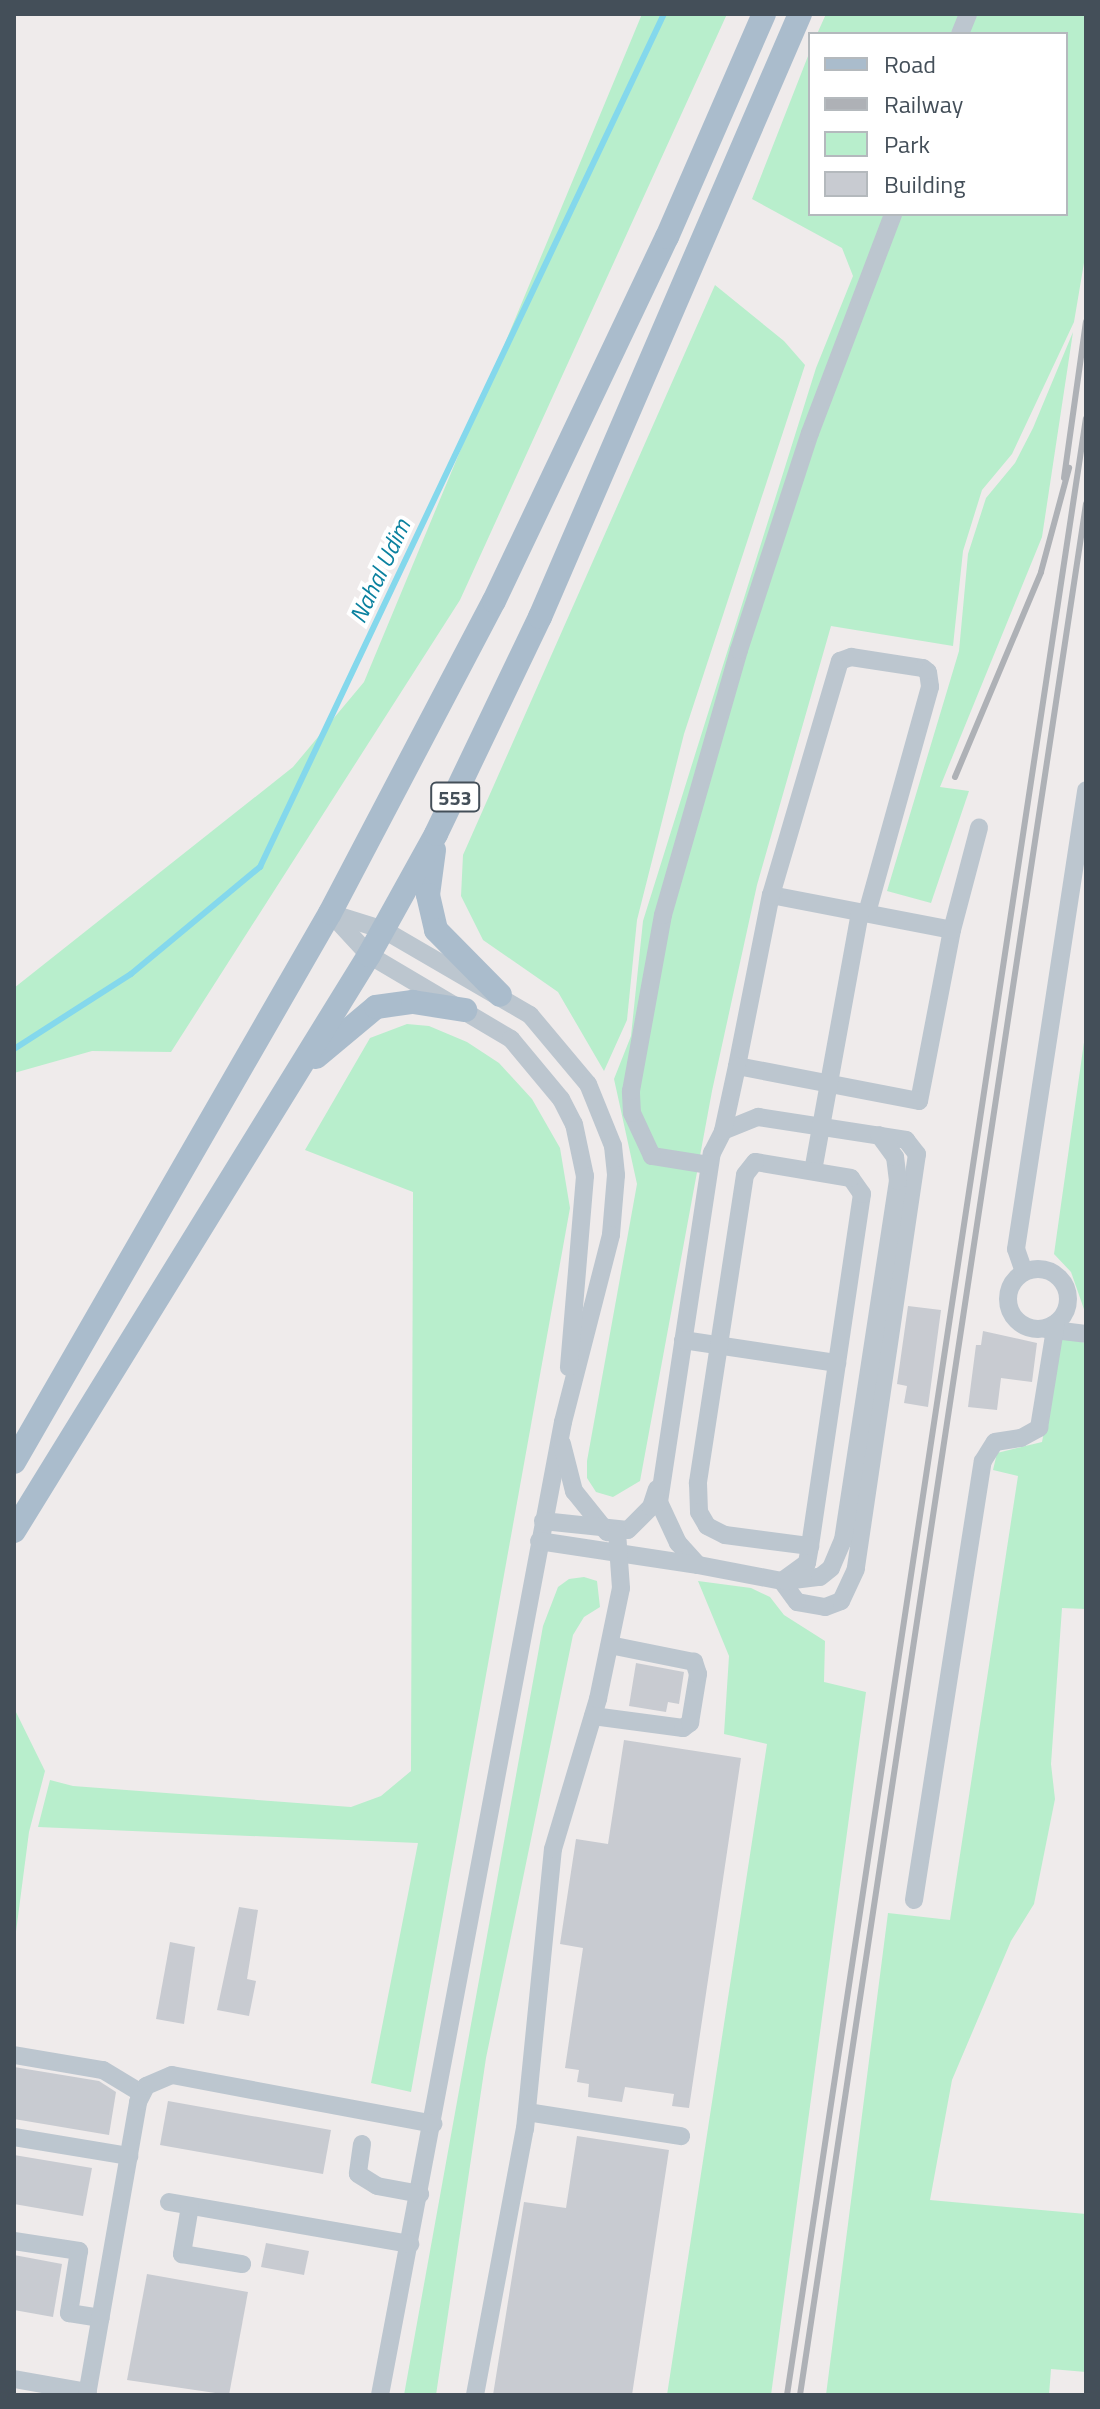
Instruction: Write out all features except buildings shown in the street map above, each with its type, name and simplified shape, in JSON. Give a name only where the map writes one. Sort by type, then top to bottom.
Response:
[{"type":"main road","name":"553","points":[[14,1462],[330,913],[540,513],[764,14]]},
{"type":"main road","name":"553","points":[[14,1531],[369,955],[436,834],[534,631],[800,14]]},
{"type":"main road","points":[[436,834],[428,895],[436,930],[500,995]]},
{"type":"main road","points":[[294,1078],[376,1007],[413,1002],[465,1010]]},
{"type":"street","points":[[709,1165],[652,1156],[632,1113],[631,1091],[663,915],[739,650],[810,433],[892,216]]},
{"type":"street","points":[[543,1521],[612,1532],[641,1519],[659,1485],[709,1165],[723,1131],[771,895],[840,661],[851,657],[923,668],[928,672],[930,687],[863,913],[827,1083],[813,1171]]},
{"type":"street","points":[[1024,1272],[1016,1249],[1086,790]]},
{"type":"street","points":[[737,1066],[919,1101],[952,930],[979,828]]},
{"type":"street","points":[[771,895],[952,930]]},
{"type":"street","points":[[330,913],[384,930],[530,1015],[569,1056],[603,1113],[613,1146],[611,1235],[562,1430],[539,1541],[420,2194],[380,2395]]},
{"type":"street","points":[[330,913],[369,955],[511,1039],[545,1075],[574,1124],[583,1152],[583,1230],[562,1430],[574,1491],[612,1532],[621,1553],[621,1588],[593,1716],[553,1849],[527,2112],[475,2395]]},
{"type":"street","points":[[723,1131],[758,1117],[879,1135],[906,1140],[914,1146],[917,1165],[856,1569],[841,1601],[825,1607],[797,1602],[782,1581]]},
{"type":"street","points":[[539,1541],[782,1581],[820,1577],[831,1568],[843,1540],[898,1181],[895,1157],[879,1135]]},
{"type":"street","points":[[782,1581],[807,1563],[810,1546],[837,1363],[862,1186],[851,1178],[749,1164],[697,1493],[702,1520],[725,1535],[810,1546]]},
{"type":"street","points":[[1086,1327],[1067,1306],[1061,1279],[1044,1269],[1024,1272],[1009,1291],[1010,1309],[1022,1323],[1086,1334]]},
{"type":"street","points":[[914,1900],[983,1461],[995,1442],[1021,1438],[1039,1428],[1050,1327],[1067,1306]]},
{"type":"street","points":[[683,1340],[837,1363]]},
{"type":"street","points":[[659,1485],[668,1527],[698,1565]]},
{"type":"street","points":[[593,1716],[683,1728],[690,1723],[698,1674],[694,1662],[610,1645]]},
{"type":"street","points":[[14,2055],[103,2070],[141,2093]]},
{"type":"street","points":[[14,2379],[88,2394],[141,2093],[152,2081],[172,2075],[433,2124]]},
{"type":"street","points":[[527,2112],[681,2136]]},
{"type":"street","points":[[14,2137],[129,2156]]},
{"type":"street","points":[[362,2144],[358,2174],[377,2186],[420,2194]]},
{"type":"street","points":[[169,2202],[410,2244]]},
{"type":"street","points":[[190,2206],[182,2254],[242,2264]]},
{"type":"street","points":[[14,2241],[79,2251],[69,2313],[101,2318]]},
{"type":"green space","points":[[642,14],[727,14],[460,600],[171,1052],[92,1051],[14,1073],[14,988],[293,767],[364,682]]},
{"type":"green space","points":[[826,14],[1086,14],[1086,251],[1074,322],[1012,454],[982,490],[963,551],[953,646],[831,626],[757,885],[712,1091],[640,1481],[613,1497],[596,1492],[587,1478],[587,1461],[637,1184],[614,1079],[631,1036],[643,921],[816,368],[853,276],[842,248],[752,199],[808,56],[808,216],[1068,216],[1068,32],[818,32]]},
{"type":"green space","points":[[715,285],[784,341],[805,365],[684,734],[637,920],[627,1020],[604,1071],[558,992],[483,940],[461,896],[463,855]]},
{"type":"green space","points":[[1073,332],[1042,537],[940,787],[969,791],[931,903],[887,891],[959,651],[968,554],[986,498],[1015,463]]},
{"type":"green space","points":[[407,1024],[429,1026],[467,1042],[499,1063],[532,1099],[560,1148],[570,1208],[411,2092],[371,2083],[418,1843],[38,1827],[50,1780],[73,1786],[351,1807],[381,1796],[411,1771],[413,1192],[305,1150],[370,1038]]},
{"type":"green space","points":[[1086,1028],[1086,1315],[1071,1272],[1054,1254]]},
{"type":"green space","points":[[1062,1338],[1086,1343],[1086,1609],[1062,1608],[1051,1764],[1055,1799],[1034,1904],[1011,1941],[952,2080],[930,2200],[1086,2214],[1086,2372],[1051,2369],[1049,2395],[826,2395],[888,1913],[950,1920],[1018,1476],[993,1470],[997,1453],[1042,1442]]},
{"type":"green space","points":[[584,1577],[597,1581],[600,1607],[584,1617],[573,1635],[486,2058],[436,2395],[404,2395],[543,1626],[558,1587],[569,1579]]},
{"type":"green space","points":[[698,1581],[751,1588],[770,1597],[784,1615],[825,1641],[824,1682],[866,1692],[771,2395],[667,2395],[767,1744],[724,1734],[729,1656]]},
{"type":"green space","points":[[14,1708],[45,1771],[29,1832],[14,1947]]},
{"type":"waterway","name":"Nahal Udim","points":[[14,1049],[131,974],[260,867],[664,14]]},
{"type":"railway","points":[[1064,478],[1086,322]]},
{"type":"railway","points":[[787,2395],[1086,418]]},
{"type":"railway","points":[[955,777],[1041,572],[1069,468]]},
{"type":"railway","points":[[800,2395],[1086,503]]}]
